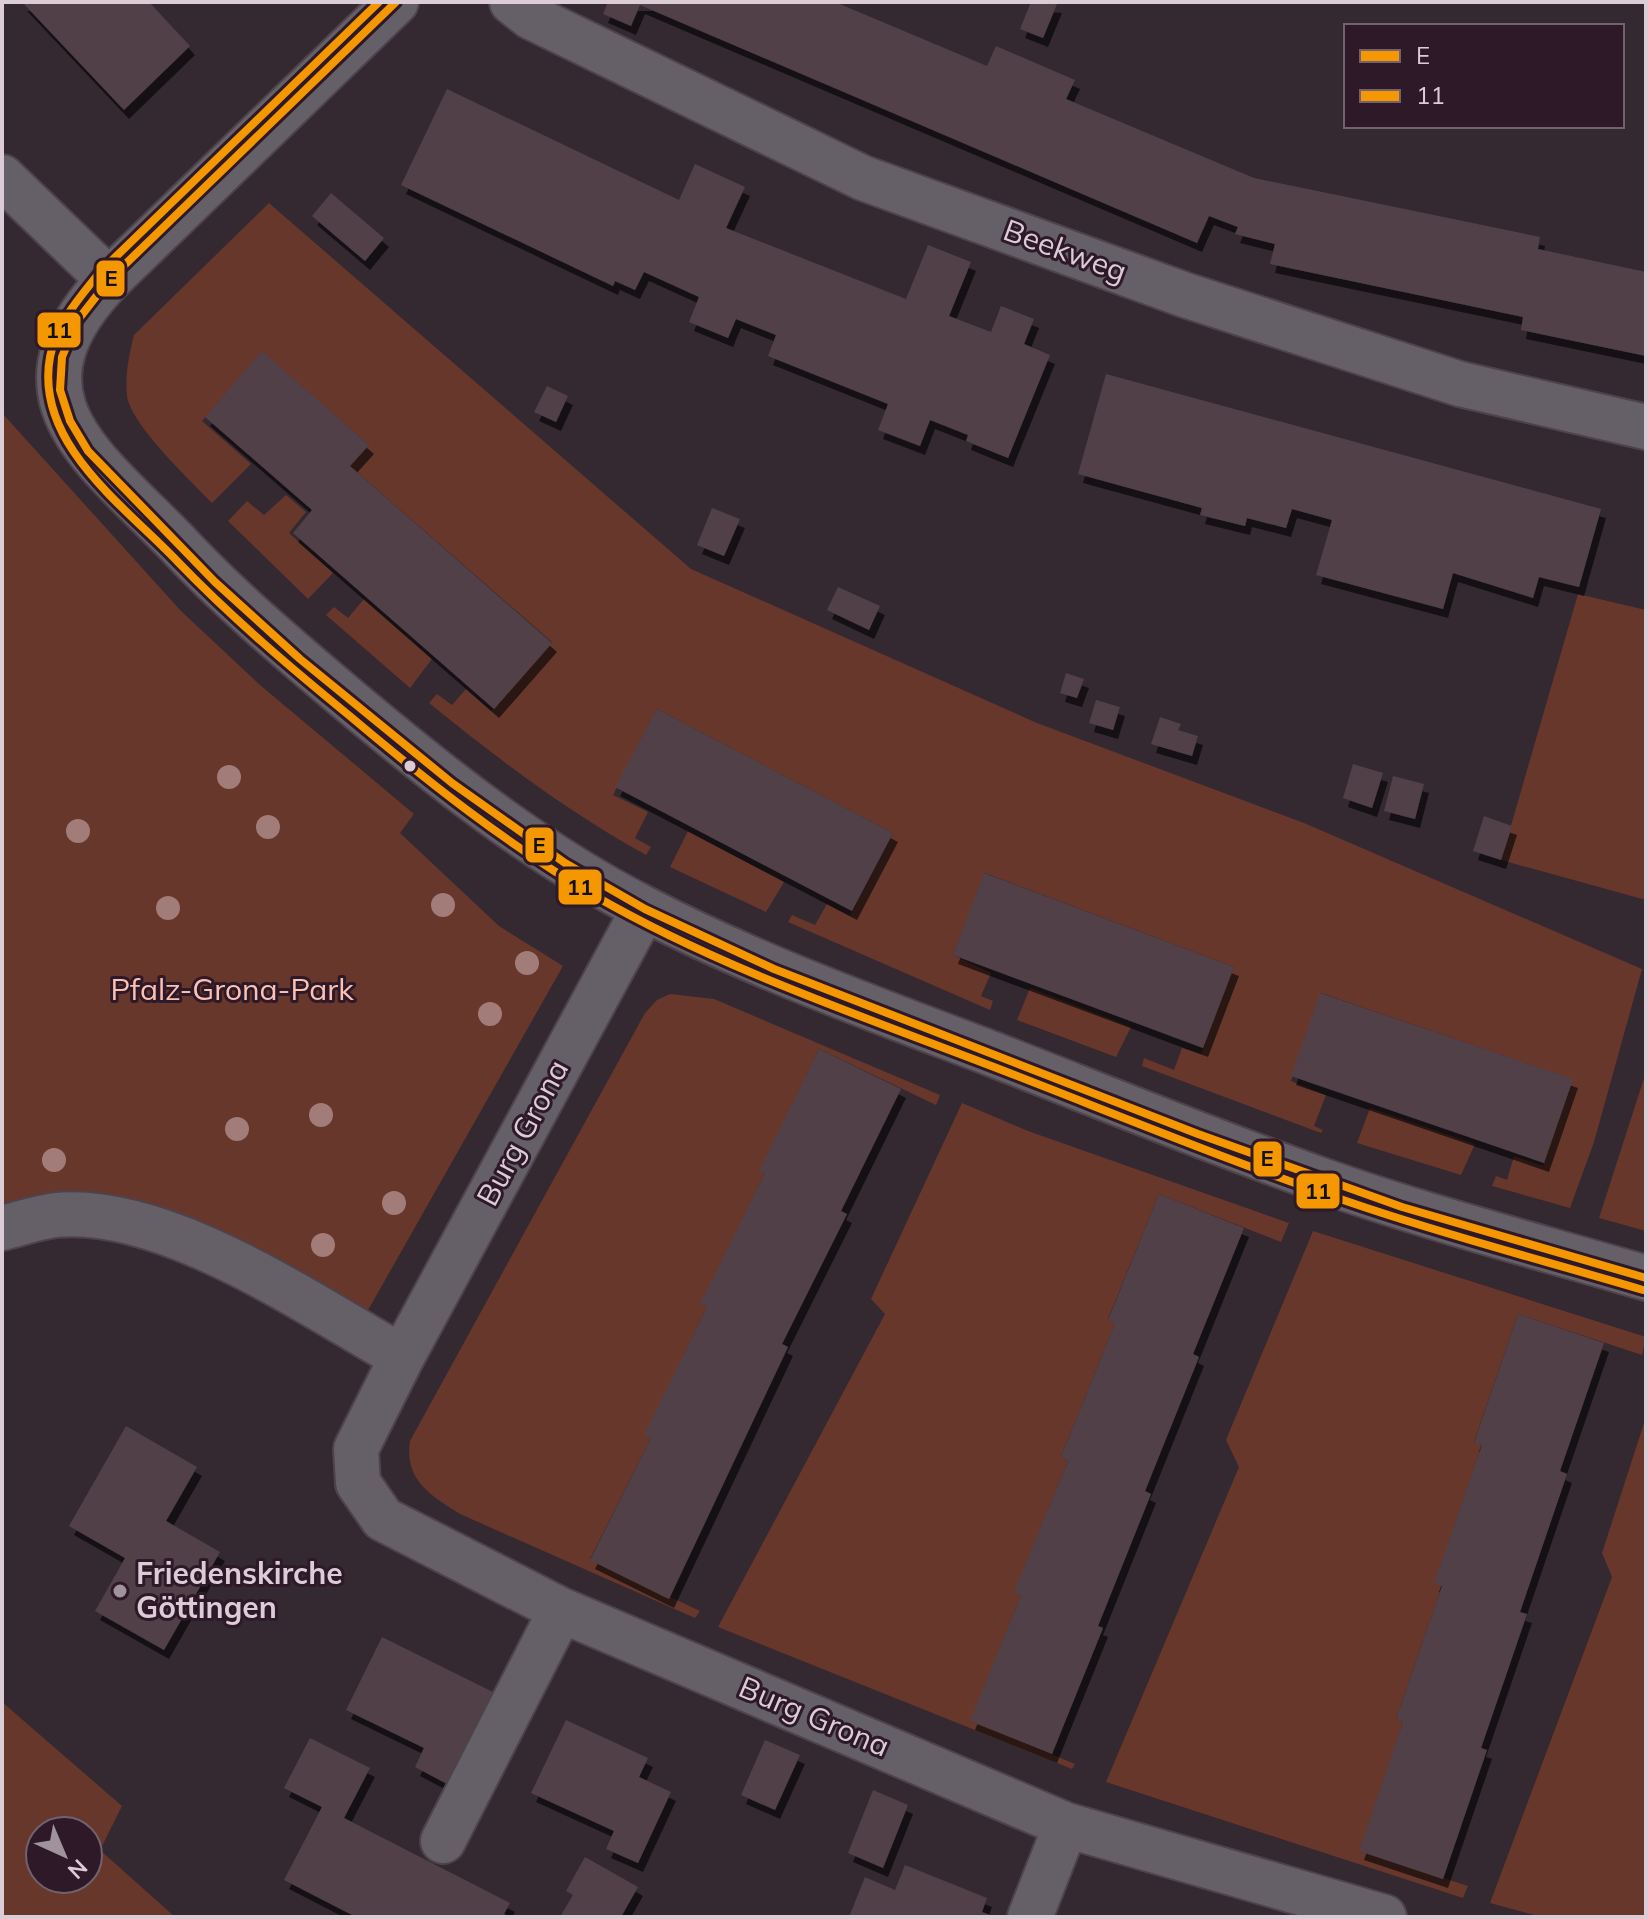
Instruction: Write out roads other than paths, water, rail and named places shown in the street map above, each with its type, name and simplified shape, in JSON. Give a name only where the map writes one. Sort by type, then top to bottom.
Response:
[{"type":"street","points":[[396,2],[109,280],[79,312],[62,350],[56,390],[69,420],[92,455],[190,557],[275,637],[406,748],[531,842],[644,909],[829,990],[1323,1181],[1646,1278]]},
{"type":"street","name":"Beekweg","points":[[512,2],[531,17],[863,178],[1185,295],[1460,384],[1646,427]]},
{"type":"street","points":[[2,177],[109,280]]},
{"type":"street","name":"Burg Grona","points":[[644,909],[402,1357],[356,1449],[358,1483],[383,1519],[561,1610],[1066,1825],[1384,1917]]},
{"type":"street","points":[[2,1228],[56,1215],[159,1228],[207,1248],[402,1357]]},
{"type":"street","points":[[443,1841],[561,1610]]},
{"type":"street","points":[[1030,1917],[1066,1825]]},
{"type":"place","name":"Friedenskirche Göttingen","points":[[120,1591]]},
{"type":"park label","name":"Pfalz-Grona-Park","points":[[232,990]]}]
